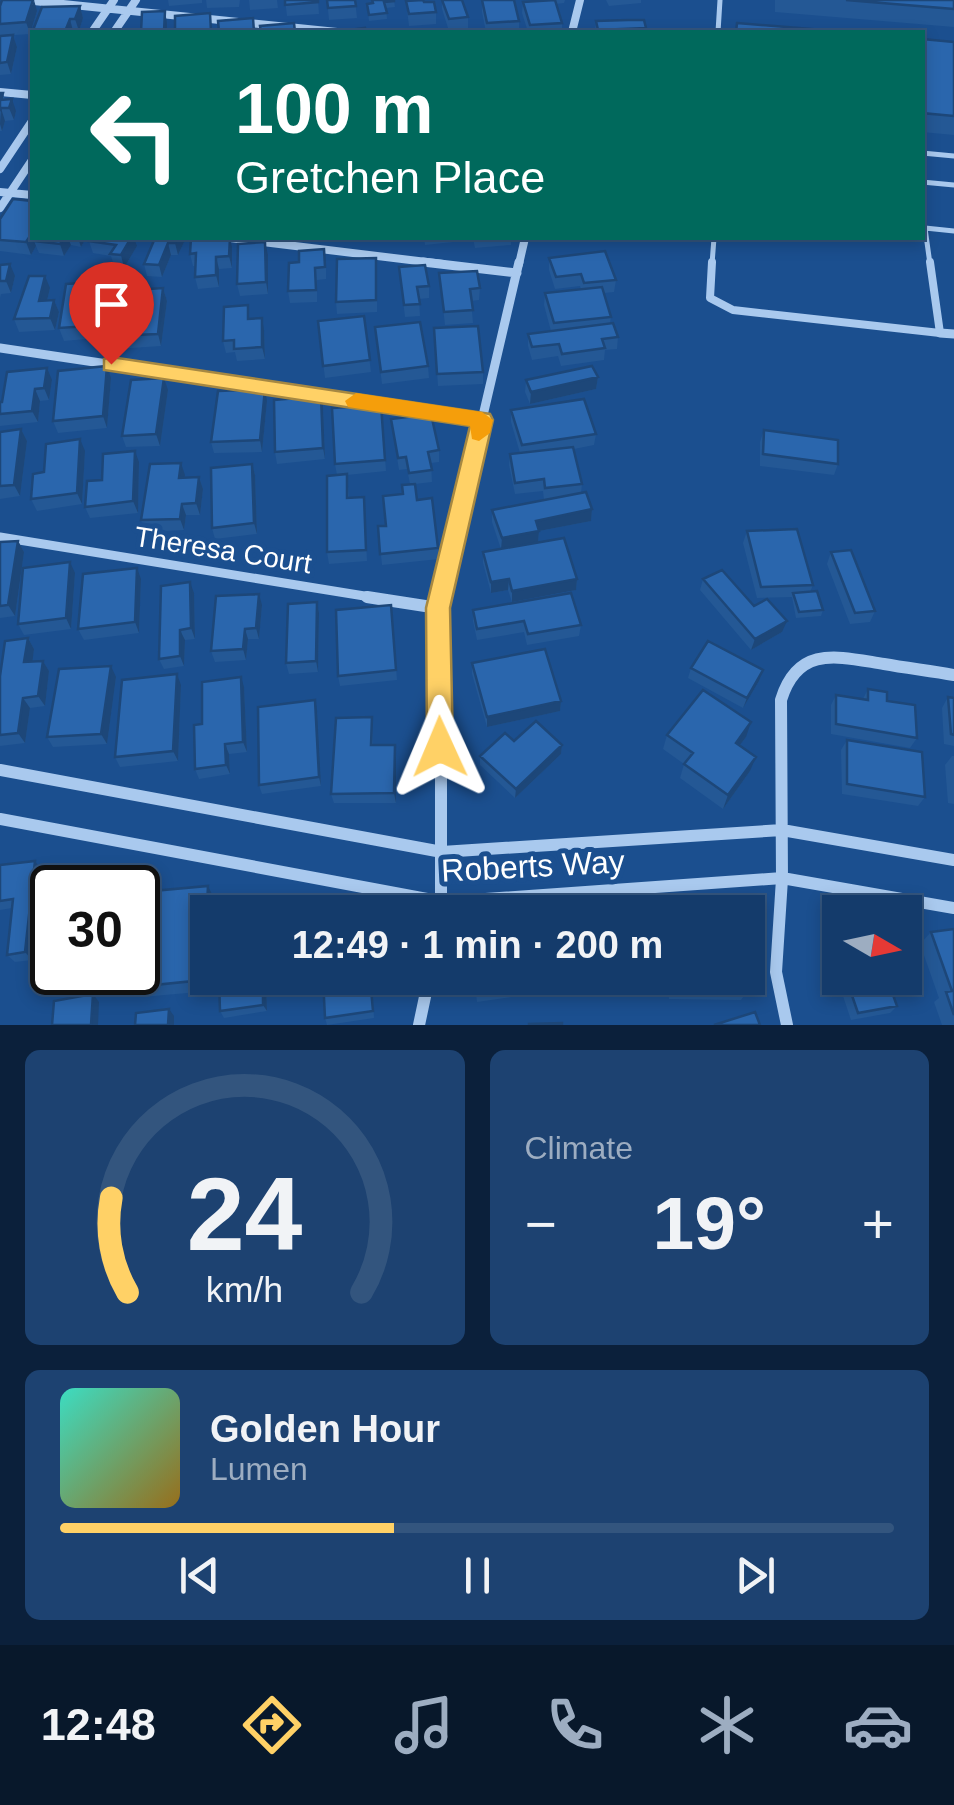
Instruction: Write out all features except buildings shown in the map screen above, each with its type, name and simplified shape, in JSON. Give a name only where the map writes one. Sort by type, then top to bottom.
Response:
[{"type":"street","points":[[24,0],[317,30]]},
{"type":"street","points":[[93,30],[114,0]]},
{"type":"street","points":[[115,30],[136,0]]},
{"type":"street","points":[[572,30],[580,0]]},
{"type":"street","points":[[0,92],[30,95]]},
{"type":"street","points":[[0,169],[30,124]]},
{"type":"street","points":[[0,206],[5,192],[30,162]]},
{"type":"street","points":[[5,192],[30,195]]},
{"type":"street","points":[[246,240],[516,273]]},
{"type":"street","points":[[442,895],[438,608],[524,240]]},
{"type":"street","points":[[940,333],[954,334]]},
{"type":"street","points":[[0,348],[482,420]]},
{"type":"street","name":"Theresa Court","points":[[0,536],[438,608]]},
{"type":"street","points":[[787,1025],[780,1011],[776,985],[782,878],[781,700],[786,681],[812,658],[832,656],[954,675]]},
{"type":"street","name":"Roberts Way","points":[[0,770],[442,852],[782,830],[954,860]]},
{"type":"street","name":"Roberts Way","points":[[0,818],[382,895]]},
{"type":"street","name":"Roberts Way","points":[[583,895],[782,878],[954,908]]},
{"type":"street","points":[[420,1025],[425,995]]},
{"type":"lane","points":[[718,30],[720,0]]},
{"type":"lane","points":[[925,153],[954,156]]},
{"type":"lane","points":[[925,182],[954,185]]},
{"type":"lane","points":[[714,240],[710,298],[733,310],[940,333],[925,228],[954,231]]},
{"type":"slow traffic","points":[[356,401],[482,420],[479,433]]},
{"type":"route","points":[[111,364],[482,420],[438,608],[440,747]]}]
